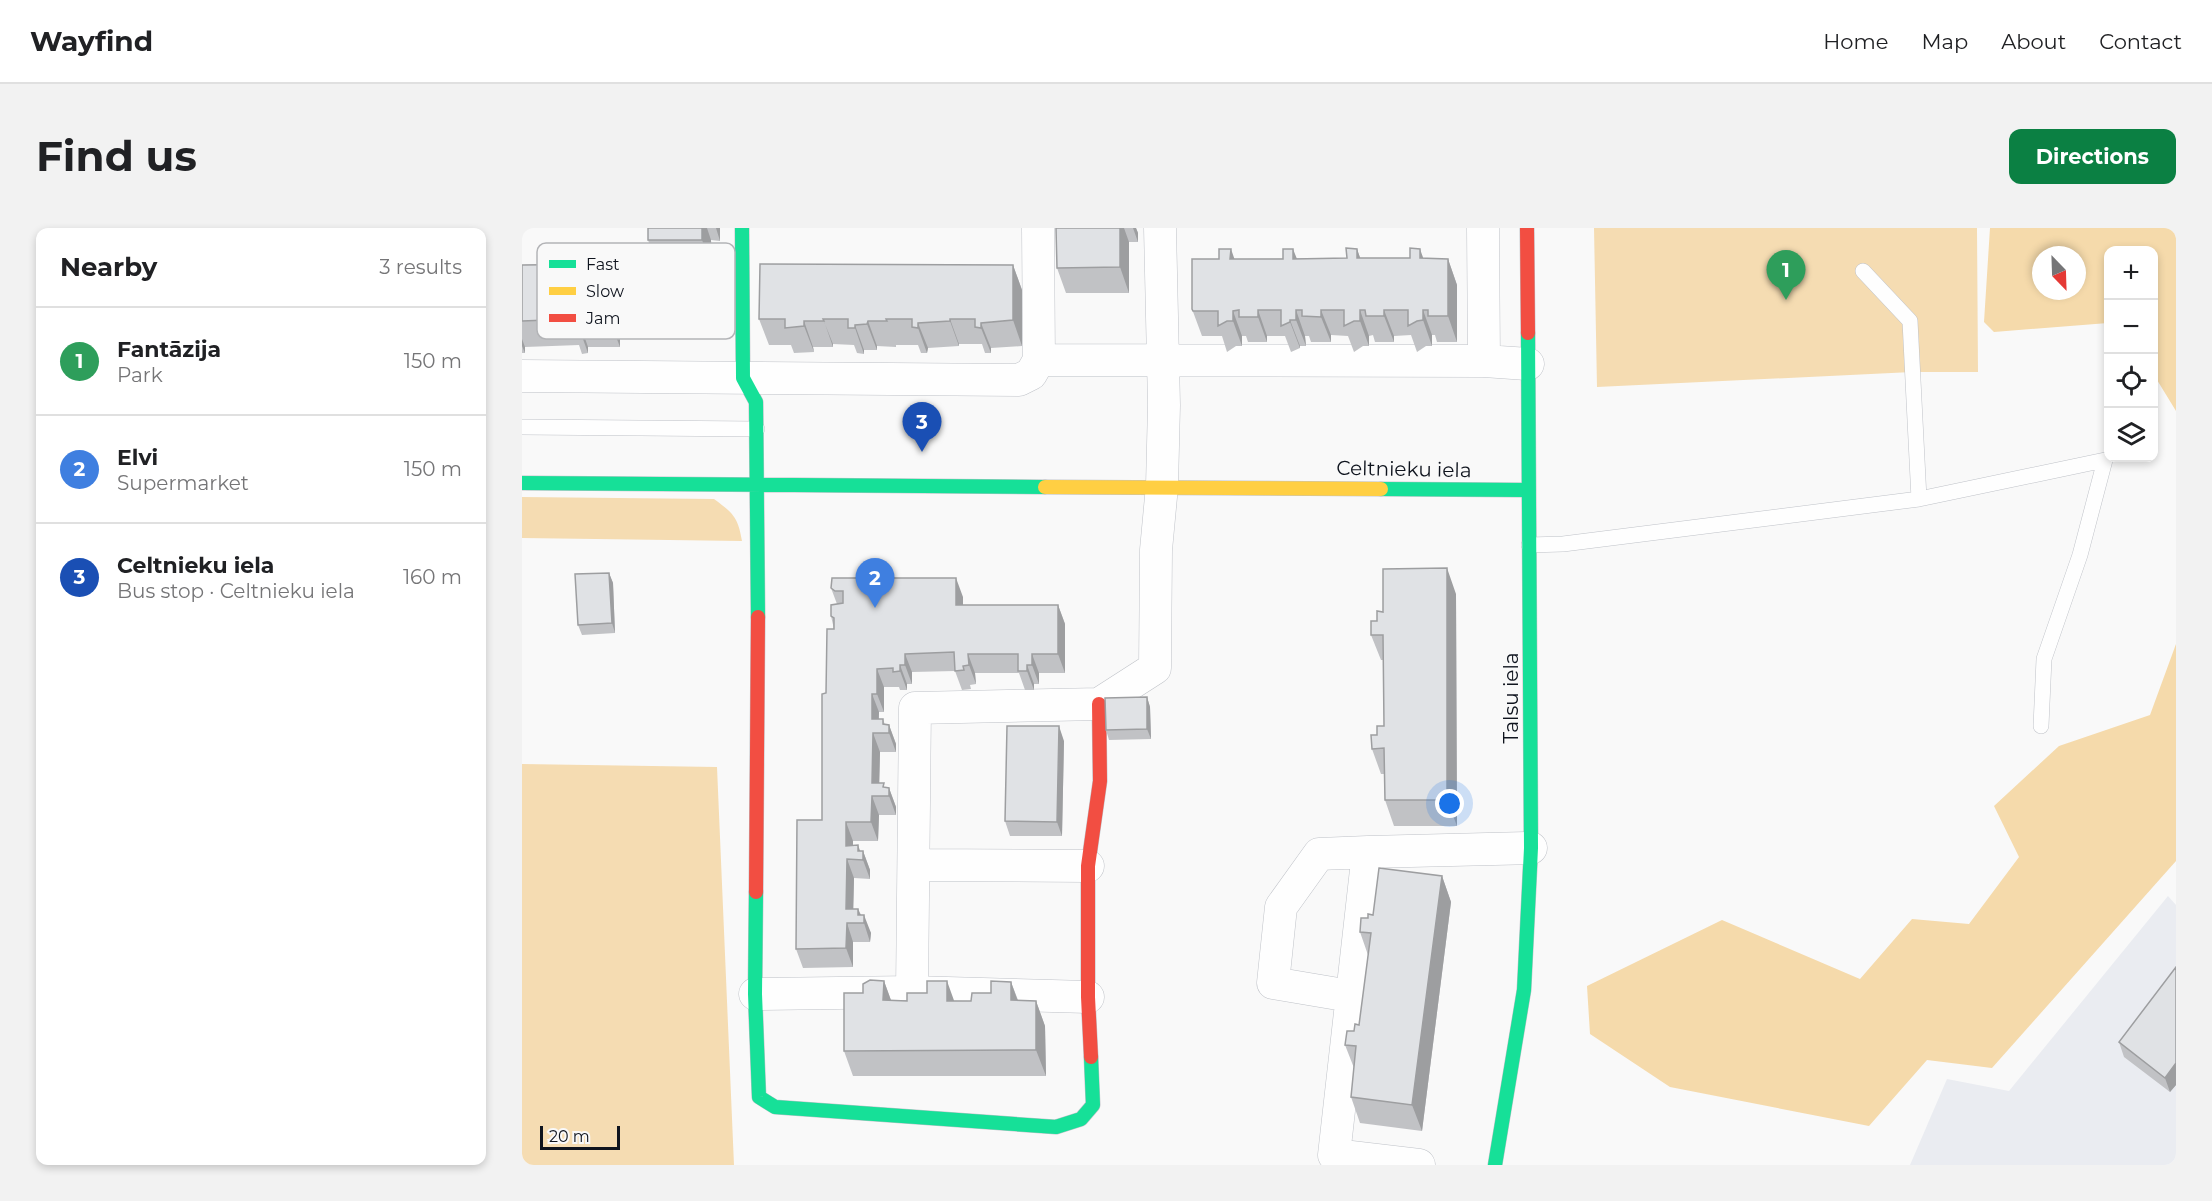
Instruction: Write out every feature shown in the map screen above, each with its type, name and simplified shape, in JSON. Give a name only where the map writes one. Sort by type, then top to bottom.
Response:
[{"type":"street","points":[[742,228],[743,378],[756,402],[757,429],[755,994],[759,1097],[775,1107],[1056,1127],[1081,1119],[1093,1105],[1088,998],[1088,866],[1100,781],[1099,704]]},
{"type":"street","points":[[522,376],[1019,380],[1031,374],[1039,360],[1038,228]]},
{"type":"street","points":[[912,992],[915,708],[1099,704],[1155,668],[1156,550],[1162,486],[1164,405],[1160,228]]},
{"type":"street","points":[[1483,228],[1484,361]]},
{"type":"street","name":"Talsu iela","points":[[1495,1165],[1524,990],[1531,848],[1527,228]]},
{"type":"street","points":[[1039,360],[1484,361],[1528,364]]},
{"type":"street","name":"Celtnieku iela","points":[[522,483],[1529,490]]},
{"type":"street","points":[[1350,996],[1273,983],[1281,907],[1319,854],[1531,848]]},
{"type":"street","points":[[1368,852],[1350,996],[1334,1155],[1419,1165]]},
{"type":"street","points":[[914,865],[1088,866]]},
{"type":"street","points":[[755,994],[912,992],[1088,998]]},
{"type":"lane","points":[[1863,271],[1910,321],[1919,499]]},
{"type":"lane","points":[[522,428],[757,429]]},
{"type":"lane","points":[[1530,545],[1563,544],[1919,499],[2105,460],[2080,555],[2044,659],[2041,726]]},
{"type":"shaded area","points":[[1594,228],[1977,228],[1978,372],[1912,372],[1597,387]]},
{"type":"shaded area","points":[[1990,228],[2176,228],[2176,411],[2158,382],[2158,246],[2104,246],[2104,323],[1994,332],[1984,322]]},
{"type":"shaded area","points":[[522,497],[714,499],[734,516],[742,541],[522,538]]},
{"type":"shaded area","points":[[2176,644],[2176,861],[1992,1068],[1927,1060],[1869,1126],[1670,1087],[1590,1034],[1587,986],[1722,920],[1860,979],[1912,919],[1969,924],[2019,857],[1994,806],[2059,746],[2150,715]]},
{"type":"shaded area","points":[[522,764],[717,767],[734,1165],[522,1165]]},
{"type":"shaded area","points":[[2168,896],[2176,905],[2176,1165],[1910,1165],[1947,1079],[2009,1091]]},
{"type":"building","points":[[648,228],[702,228],[702,240],[648,240]]},
{"type":"building","points":[[1056,228],[1120,228],[1120,267],[1057,268]]},
{"type":"building","points":[[1346,248],[1357,249],[1357,258],[1410,258],[1410,248],[1420,249],[1420,258],[1448,259],[1448,316],[1428,316],[1428,310],[1423,310],[1423,320],[1408,326],[1408,310],[1384,310],[1384,316],[1366,316],[1365,310],[1360,310],[1360,321],[1344,326],[1344,310],[1321,310],[1321,317],[1302,316],[1302,310],[1296,310],[1296,320],[1290,320],[1281,326],[1281,310],[1258,310],[1258,317],[1239,317],[1239,310],[1233,311],[1233,321],[1227,321],[1218,326],[1218,311],[1193,311],[1192,309],[1192,259],[1219,259],[1219,249],[1231,249],[1230,259],[1283,259],[1283,249],[1293,249],[1293,259],[1347,258]]},
{"type":"building","points":[[760,264],[1013,265],[1013,320],[981,323],[981,328],[975,327],[975,319],[950,319],[950,321],[918,323],[918,328],[912,327],[912,319],[886,319],[887,321],[868,321],[867,324],[848,328],[848,319],[823,319],[824,321],[804,321],[804,326],[785,328],[785,319],[759,319]]},
{"type":"building","points":[[522,265],[537,265],[537,320],[522,321]]},
{"type":"building","points":[[1447,568],[1447,800],[1385,800],[1384,748],[1372,749],[1371,735],[1377,735],[1377,726],[1384,726],[1383,635],[1371,635],[1371,621],[1377,621],[1377,611],[1383,612],[1383,569]]},
{"type":"building","points":[[609,573],[612,623],[578,625],[575,574]]},
{"type":"building","points":[[832,578],[956,578],[956,605],[1058,605],[1058,654],[1032,654],[1032,665],[1027,665],[1027,671],[1018,671],[1018,654],[968,654],[969,665],[963,666],[964,670],[955,671],[954,652],[905,654],[905,665],[900,665],[900,671],[893,672],[893,668],[877,669],[877,694],[872,694],[872,719],[883,719],[883,724],[889,725],[889,733],[873,733],[872,783],[884,783],[883,787],[889,788],[889,796],[872,796],[871,822],[846,822],[846,846],[858,845],[858,851],[863,851],[863,860],[847,859],[846,909],[858,909],[858,915],[864,915],[864,923],[847,923],[846,948],[796,949],[797,820],[822,820],[822,694],[826,693],[827,629],[834,629],[831,605],[843,603],[843,591],[835,591],[831,588]]},
{"type":"building","points":[[1147,697],[1147,729],[1106,730],[1105,698]]},
{"type":"building","points":[[1007,726],[1059,726],[1057,822],[1005,821]]},
{"type":"building","points":[[1379,868],[1442,876],[1412,1105],[1351,1097],[1356,1046],[1345,1045],[1347,1031],[1354,1031],[1355,1024],[1359,1025],[1371,933],[1360,932],[1361,918],[1368,918],[1368,914],[1373,915]]},
{"type":"building","points":[[2176,967],[2176,1063],[2165,1078],[2119,1042]]},
{"type":"building","points":[[870,980],[884,981],[883,1000],[907,1001],[907,993],[927,993],[927,981],[947,981],[947,1001],[971,1001],[972,993],[991,993],[991,981],[1011,982],[1011,1000],[1036,1001],[1036,1050],[844,1051],[844,993],[863,993],[863,984]]},
{"type":"traffic: fast","points":[[742,228],[743,378],[756,402],[758,617]]},
{"type":"traffic: fast","points":[[1495,1165],[1524,990],[1531,848],[1528,333]]},
{"type":"traffic: fast","points":[[522,483],[1045,487]]},
{"type":"traffic: fast","points":[[1381,489],[1529,490]]},
{"type":"traffic: fast","points":[[756,892],[755,994],[759,1097],[775,1107],[1056,1127],[1081,1119],[1093,1105],[1091,1057]]},
{"type":"traffic: slow","points":[[1045,487],[1381,489]]},
{"type":"traffic: jam","points":[[1527,228],[1528,333]]},
{"type":"traffic: jam","points":[[756,892],[758,617]]},
{"type":"traffic: jam","points":[[1091,1057],[1088,997],[1088,866],[1100,781],[1099,704]]},
{"type":"place","name":"Fantāzija","points":[[1786,300]]},
{"type":"place","name":"Celtnieku iela","points":[[922,452]]},
{"type":"place","name":"Elvi","points":[[875,608]]}]
